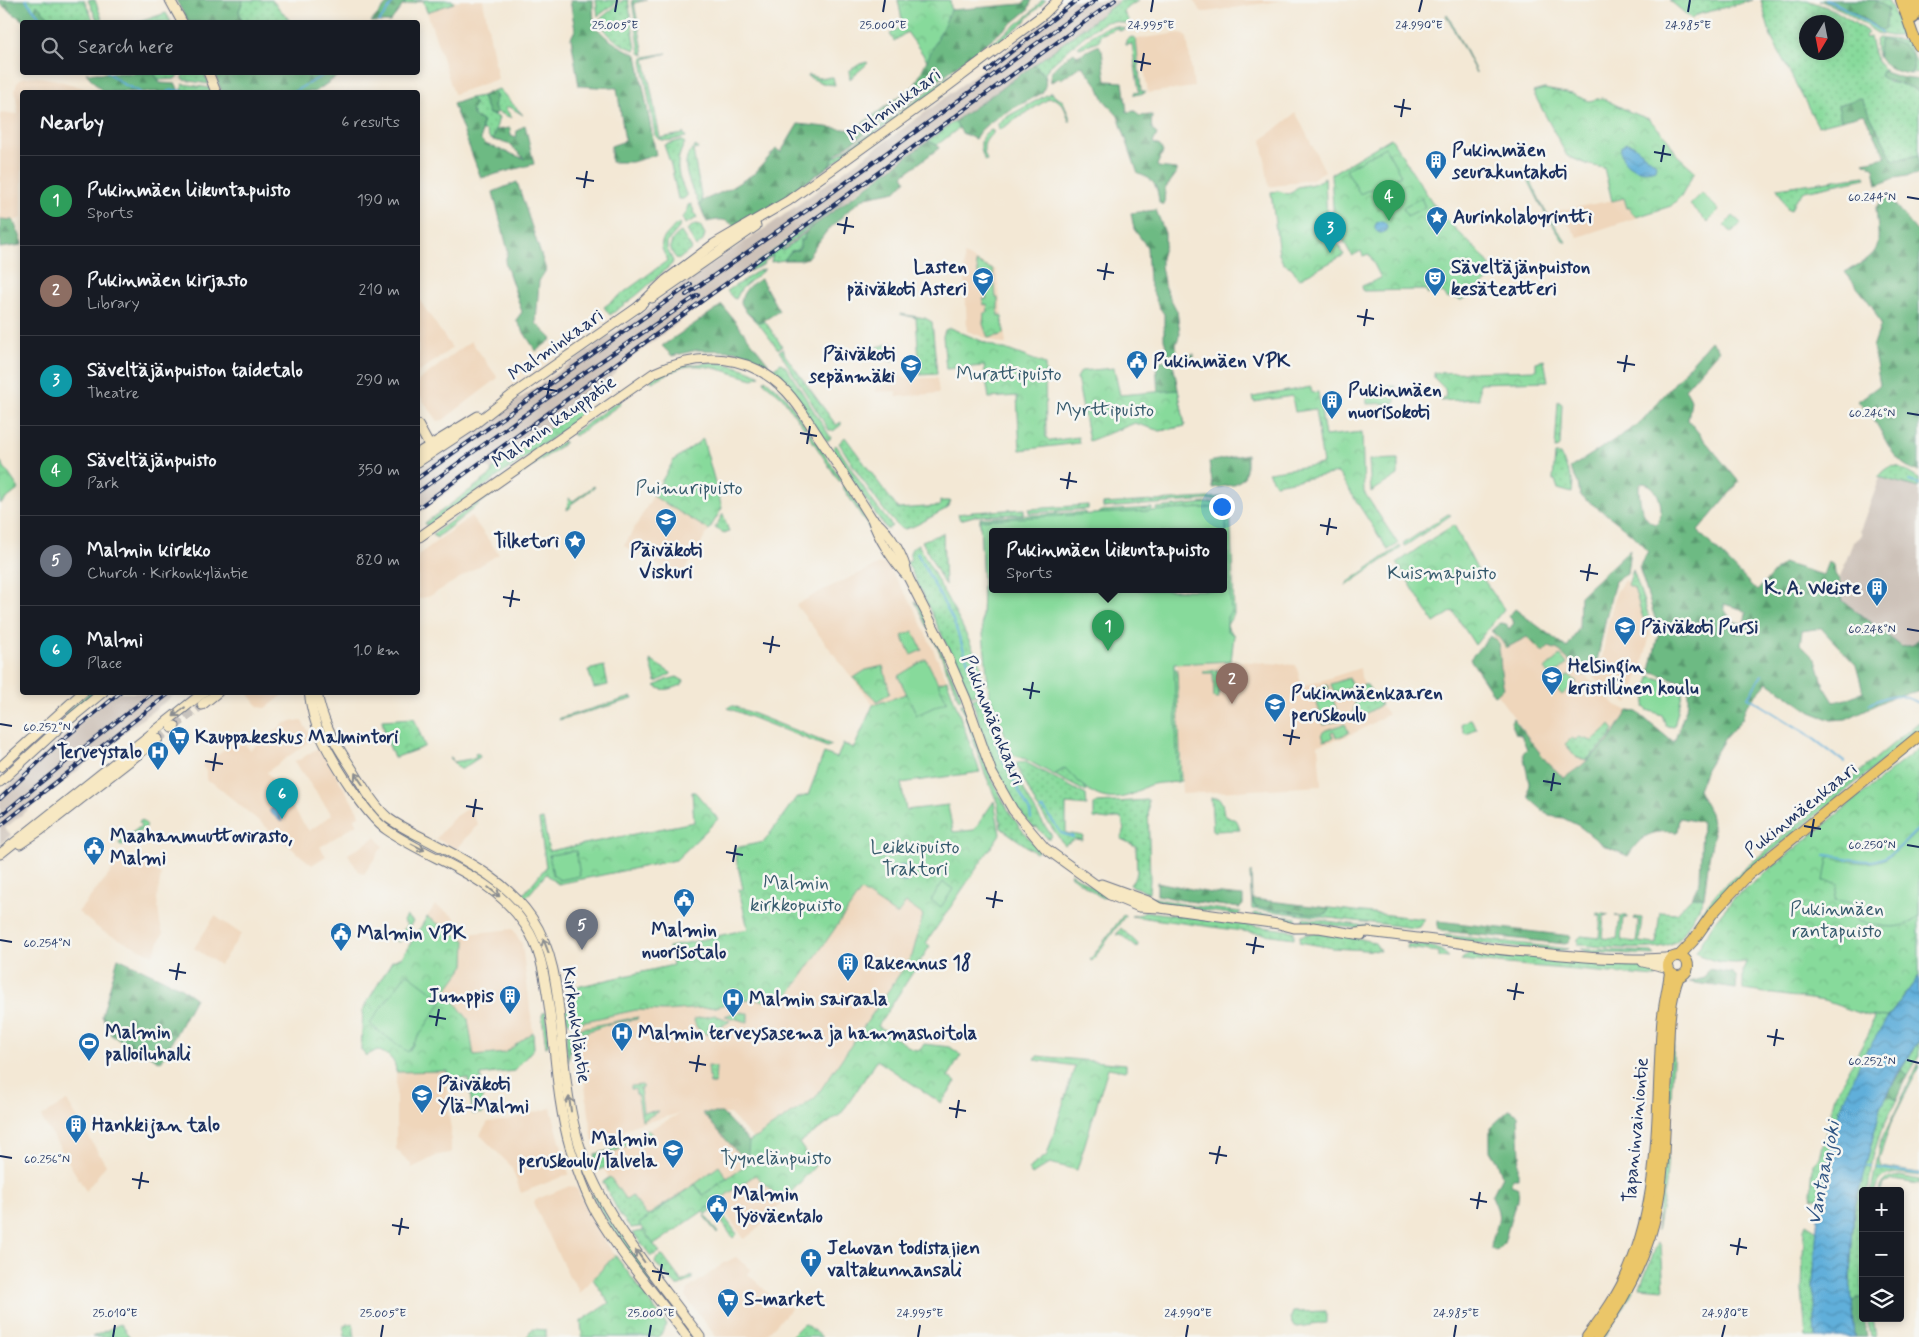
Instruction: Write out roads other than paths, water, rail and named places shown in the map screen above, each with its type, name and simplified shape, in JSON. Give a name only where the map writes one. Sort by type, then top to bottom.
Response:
[{"type":"highway","points":[[1914,16],[1919,2]]},
{"type":"main road","points":[[170,0],[181,20]]},
{"type":"main road","name":"Malminkaari","points":[[1033,22],[1051,0]]},
{"type":"main road","name":"Malminkaari","points":[[423,449],[468,421],[494,409],[735,241],[773,211],[944,89],[1044,14],[1058,0]]},
{"type":"main road","points":[[1901,0],[1912,34],[1919,46]]},
{"type":"main road","points":[[1910,0],[1919,39]]},
{"type":"main road","points":[[210,77],[215,90]]},
{"type":"main road","name":"Pukinmäenkaari","points":[[721,359],[753,368],[764,374],[788,393],[826,448],[872,519],[875,528],[900,568],[908,577],[943,646],[966,699],[992,773],[1007,801],[1025,826],[1045,848],[1110,895],[1138,907],[1160,908],[1278,924],[1294,923],[1356,933],[1368,932],[1414,937],[1486,948],[1628,958],[1680,958]]},
{"type":"main road","name":"Malmin kauppatie","points":[[420,537],[654,373],[670,365],[688,360],[721,359]]},
{"type":"main road","points":[[420,435],[423,449]]},
{"type":"main road","points":[[0,767],[80,695]]},
{"type":"main road","points":[[0,782],[58,729],[99,695]]},
{"type":"main road","points":[[0,854],[200,695]]},
{"type":"main road","points":[[202,705],[214,695]]},
{"type":"main road","name":"Kirkonkyläntie","points":[[310,695],[316,724],[325,745],[364,808],[376,822],[388,831],[462,870],[486,886],[513,909],[526,926],[536,945],[544,970],[562,1113],[580,1176],[601,1220],[687,1337]]},
{"type":"main road","name":"Kirkonkyläntie","points":[[318,695],[328,730],[378,807],[396,823],[472,864],[493,878],[520,902],[534,920],[555,975],[571,1111],[584,1161],[600,1195],[615,1220],[700,1337]]},
{"type":"main road","name":"Pukinmäenkaari","points":[[1672,972],[1669,962],[1680,958],[1692,950],[1693,940],[1712,914],[1748,875],[1919,736]]},
{"type":"main road","points":[[0,854],[41,830],[158,738]]},
{"type":"main road","name":"Pukinmäenkaari","points":[[1628,958],[1672,972],[1686,972],[1688,968],[1680,958]]},
{"type":"main road","name":"Tapaninvainiontie","points":[[1587,1337],[1606,1311],[1629,1271],[1648,1212],[1653,1181],[1662,1023],[1672,972]]},
{"type":"main road","name":"Tapaninvainiontie","points":[[1597,1337],[1613,1314],[1636,1273],[1656,1213],[1661,1175],[1670,1023],[1675,984],[1672,972]]},
{"type":"water","points":[[1626,143],[1632,144],[1656,164],[1655,169],[1643,171],[1626,163],[1621,153],[1621,147]]},
{"type":"water","points":[[1381,221],[1387,227],[1381,233],[1375,227]]},
{"type":"water","points":[[277,805],[281,822],[269,811]]},
{"type":"water","points":[[901,865],[911,869],[911,878],[906,882],[898,881],[894,877],[895,870]]},
{"type":"water","points":[[1919,976],[1919,1041],[1898,1073],[1881,1107],[1854,1210],[1850,1276],[1855,1337],[1816,1337],[1813,1284],[1818,1212],[1837,1118],[1862,1059],[1887,1019]]},
{"type":"waterway","points":[[26,0],[42,20]]},
{"type":"waterway","points":[[380,20],[395,0]]},
{"type":"waterway","points":[[1826,0],[1841,6],[1882,32]]},
{"type":"waterway","points":[[111,75],[136,90]]},
{"type":"waterway","points":[[297,90],[324,75]]},
{"type":"waterway","points":[[1909,481],[1919,484]]},
{"type":"waterway","points":[[917,553],[953,620],[979,692]]},
{"type":"waterway","points":[[1762,675],[1748,697],[1806,733],[1844,762]]},
{"type":"waterway","points":[[1869,704],[1894,695],[1899,695],[1919,703]]},
{"type":"waterway","points":[[982,698],[1003,760],[1030,812],[1031,819]]},
{"type":"waterway","points":[[1041,809],[1044,809],[1061,833],[1073,837]]},
{"type":"waterway","points":[[1825,855],[1863,861],[1883,858],[1896,850],[1919,828]]},
{"type":"waterway","points":[[1864,1166],[1871,1167]]},
{"type":"waterway","points":[[1877,1168],[1919,1174]]},
{"type":"tunnel","points":[[175,726],[202,705]]},
{"type":"tunnel","points":[[158,739],[172,728]]},
{"type":"railway","points":[[987,71],[1077,0]]},
{"type":"railway","points":[[686,295],[826,197],[1096,0]]},
{"type":"railway","points":[[420,507],[1115,0]]},
{"type":"railway","points":[[420,477],[691,284]]},
{"type":"railway","points":[[420,491],[559,390],[698,295]]},
{"type":"railway","points":[[0,799],[61,741],[117,695]]},
{"type":"railway","points":[[0,816],[150,695]]},
{"type":"railway","points":[[0,826],[167,695]]},
{"type":"place","name":"Pukinmäen seurakuntakoti","points":[[1436,180]]},
{"type":"place","name":"Säveltäjänpuisto","points":[[1389,221]]},
{"type":"place","name":"Aurinkolabyrintti","points":[[1437,236]]},
{"type":"place","name":"Säveltäjänpuiston taidetalo","points":[[1330,253]]},
{"type":"place","name":"Lasten päiväkoti Asteri","points":[[983,297]]},
{"type":"place","name":"Säveltäjänpuiston kesäteatteri","points":[[1435,297]]},
{"type":"place","name":"Pukinmäen VPK","points":[[1137,380]]},
{"type":"place","name":"Päiväkoti sepänmäki","points":[[911,384]]},
{"type":"place","name":"Pukinmäen nuorisokoti","points":[[1332,420]]},
{"type":"place","name":"Päiväkoti Viskuri","points":[[666,538]]},
{"type":"place","name":"Tilketori","points":[[575,560]]},
{"type":"place","name":"K. A. Weiste","points":[[1877,607]]},
{"type":"place","name":"Päiväkoti Pursi","points":[[1625,646]]},
{"type":"place","name":"Pukinmäen liikuntapuisto","points":[[1108,651]]},
{"type":"place","name":"Helsingin kristillinen koulu","points":[[1552,696]]},
{"type":"place","name":"Pukinmäen kirjasto","points":[[1232,704]]},
{"type":"place","name":"Pukinmäenkaaren peruskoulu","points":[[1275,723]]},
{"type":"place","name":"Kauppakeskus Malmintori","points":[[179,756]]},
{"type":"place","name":"Terveystalo","points":[[158,771]]},
{"type":"place","name":"Malmi","points":[[282,819]]},
{"type":"place","name":"Maahanmuuttovirasto, Malmi","points":[[94,866]]},
{"type":"place","name":"Malmin nuorisotalo","points":[[684,918]]},
{"type":"place","name":"Malmin kirkko","points":[[582,950]]},
{"type":"place","name":"Malmin VPK","points":[[341,952]]},
{"type":"place","name":"Rakennus 18","points":[[848,982]]},
{"type":"place","name":"Jumppis","points":[[510,1015]]},
{"type":"place","name":"Malmin sairaala","points":[[733,1018]]},
{"type":"place","name":"Malmin terveysasema ja hammashoitola","points":[[622,1052]]},
{"type":"place","name":"Malmin palloiluhalli","points":[[89,1062]]},
{"type":"place","name":"Päiväkoti Ylä-Malmi","points":[[422,1114]]},
{"type":"place","name":"Hankkijan talo","points":[[76,1144]]},
{"type":"place","name":"Malmin peruskoulu/Talvela","points":[[673,1169]]},
{"type":"place","name":"Malmin Työväentalo","points":[[717,1224]]},
{"type":"place","name":"Jehovan todistajien valtakunnansali","points":[[811,1278]]},
{"type":"place","name":"S-market","points":[[728,1318]]},
{"type":"park label","name":"Murattipuisto","points":[[1009,374]]},
{"type":"park label","name":"Myrttipuisto","points":[[1105,410]]},
{"type":"park label","name":"Puimuripuisto","points":[[689,488]]},
{"type":"park label","name":"Kuismapuisto","points":[[1442,573]]},
{"type":"park label","name":"Leikkipuisto Traktori","points":[[915,858]]},
{"type":"park label","name":"Malmin kirkkopuisto","points":[[796,894]]},
{"type":"park label","name":"Pukinmäen rantapuisto","points":[[1837,920]]},
{"type":"park label","name":"Tyynelänpuisto","points":[[776,1158]]},
{"type":"water label","name":"Vantaanjoki","points":[[1824,1173]]}]
